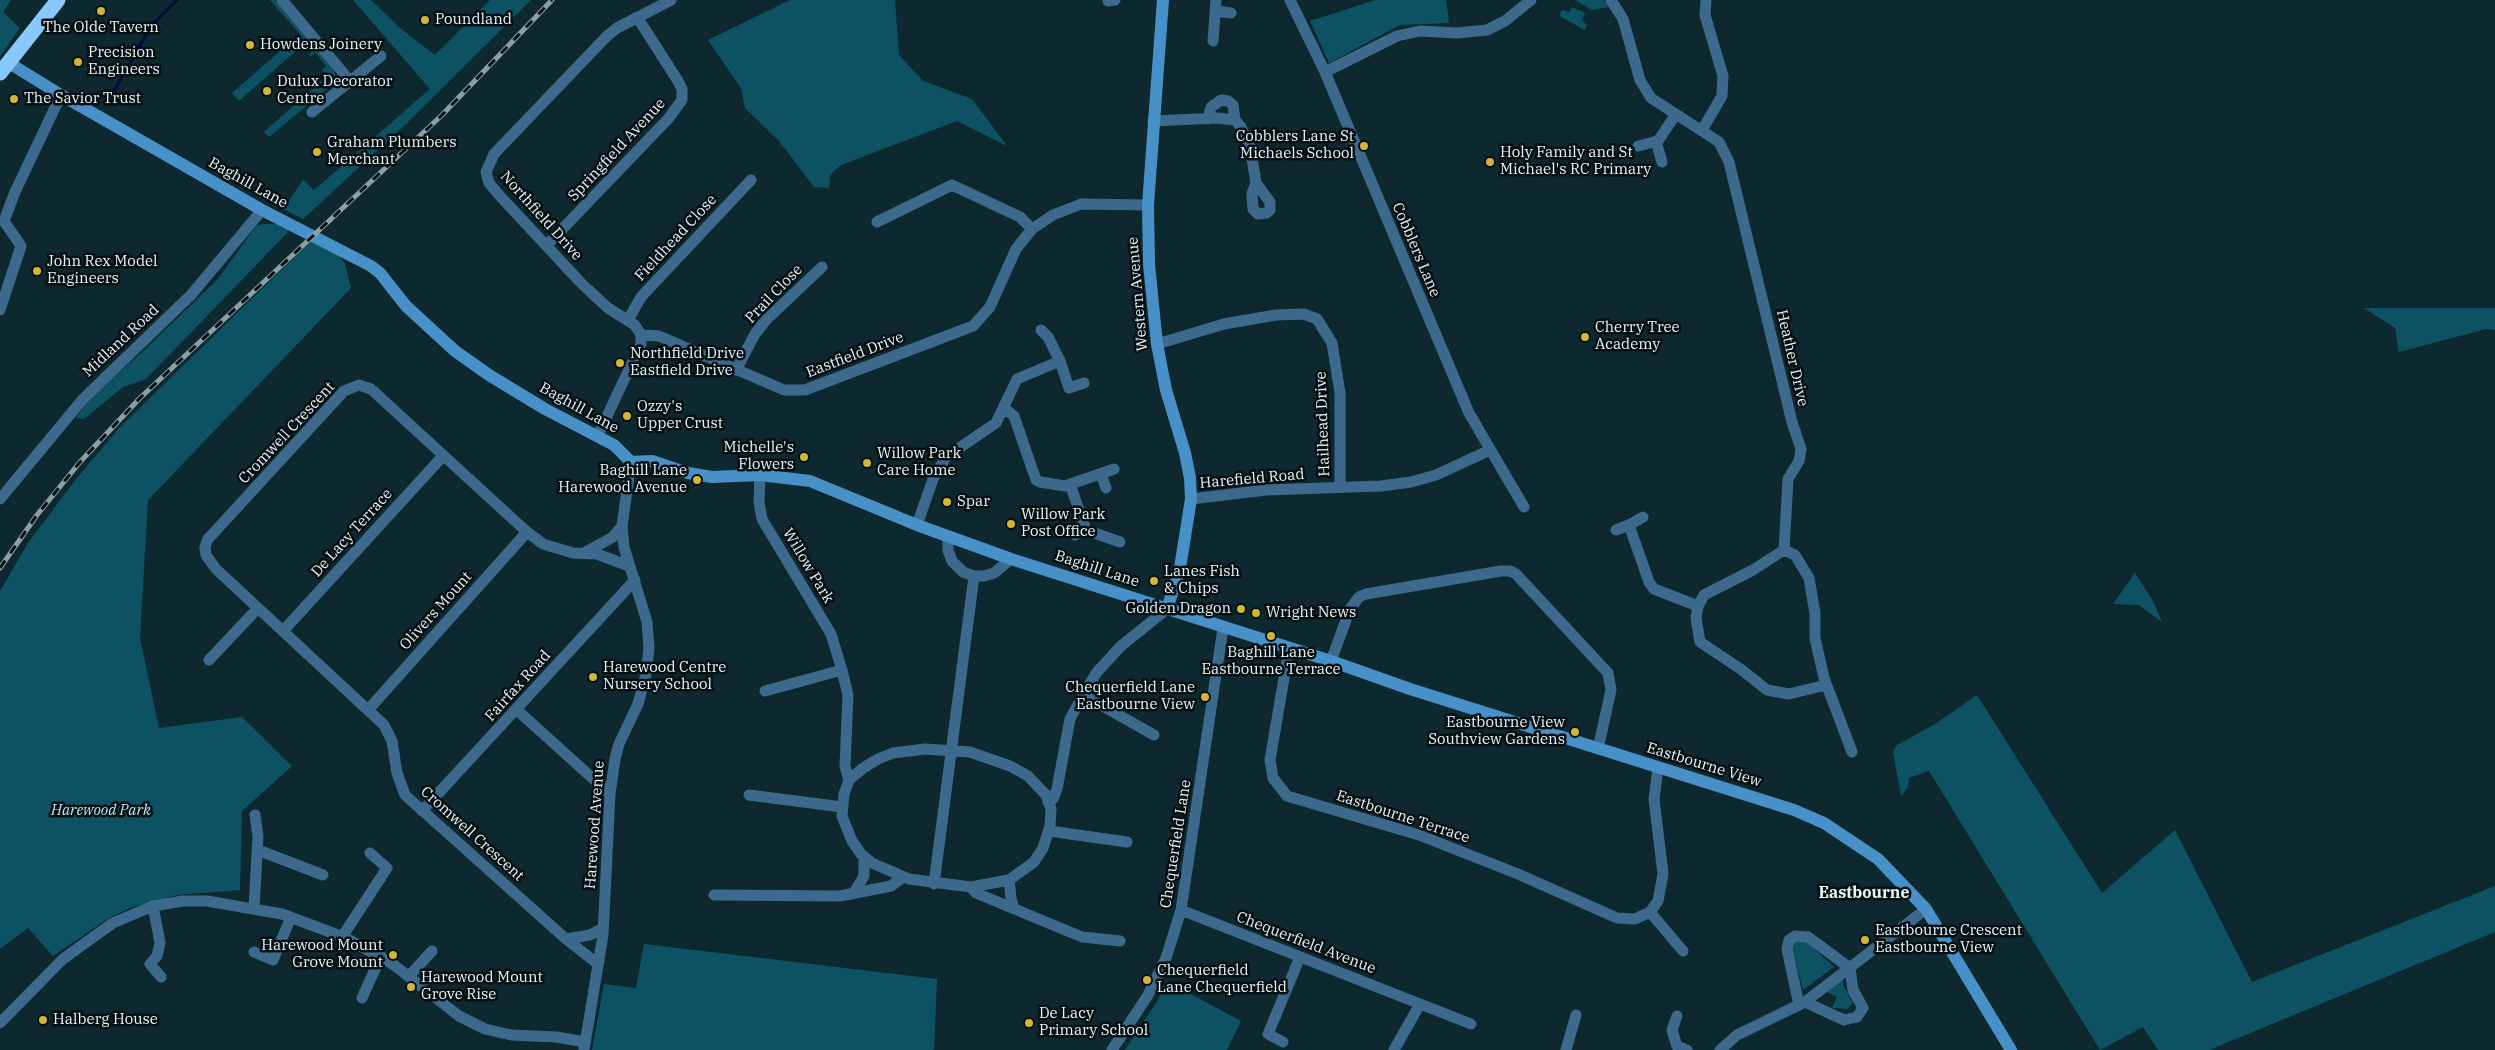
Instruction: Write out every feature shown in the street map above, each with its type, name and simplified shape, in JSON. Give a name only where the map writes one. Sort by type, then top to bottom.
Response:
[{"type":"highway","points":[[4,68],[58,0]]},
{"type":"street","points":[[282,0],[350,81]]},
{"type":"street","name":"Northfield Drive","points":[[641,335],[635,325],[608,308],[582,284],[489,183],[486,172],[490,160],[607,36],[617,28],[671,0]]},
{"type":"street","points":[[1158,0],[1163,0]]},
{"type":"street","name":"Western Avenue","points":[[1163,0],[1148,206],[1149,264],[1157,344],[1166,390],[1185,453],[1190,478],[1191,499],[1180,568],[1167,609]]},
{"type":"street","points":[[1292,3],[1305,0]]},
{"type":"street","points":[[1325,72],[1397,36],[1420,30],[1457,32],[1486,30],[1505,21],[1531,0]]},
{"type":"street","name":"Heather Drive","points":[[1611,0],[1619,9],[1640,80],[1651,98],[1719,142],[1729,162],[1792,422],[1801,450],[1799,461],[1788,479],[1784,550]]},
{"type":"street","points":[[1702,130],[1722,96],[1723,76],[1723,69],[1705,15],[1706,0]]},
{"type":"street","name":"Cobblers Lane","points":[[1292,3],[1325,72],[1468,413],[1524,507]]},
{"type":"street","points":[[1213,41],[1216,6],[1231,13]]},
{"type":"street","name":"Springfield Avenue","points":[[547,245],[668,119],[682,100],[682,89],[678,81],[637,17]]},
{"type":"street","points":[[312,112],[381,56]]},
{"type":"street","name":"Baghill Lane","points":[[4,68],[61,95],[262,210],[341,250],[380,274],[406,306],[456,351],[489,375],[546,409],[598,435],[619,448],[631,462],[652,462],[688,473],[712,477],[760,475],[810,480],[948,537],[1289,648]]},
{"type":"street","points":[[0,310],[21,246],[4,222],[15,192],[61,95]]},
{"type":"street","points":[[1208,119],[1211,107],[1221,100],[1228,101],[1233,105],[1235,120],[1241,127],[1250,146],[1256,182]]},
{"type":"street","points":[[1638,146],[1656,141],[1676,114]]},
{"type":"street","points":[[1153,121],[1235,120]]},
{"type":"street","points":[[1656,141],[1662,162]]},
{"type":"street","name":"Fieldhead Close","points":[[628,320],[641,297],[751,180]]},
{"type":"street","points":[[877,222],[952,185],[1020,217],[1032,229]]},
{"type":"street","name":"Eastfield Drive","points":[[641,335],[659,336],[784,390],[805,390],[973,326],[990,307],[1016,249],[1032,229],[1064,210],[1081,204],[1148,206]]},
{"type":"street","name":"Midland Road","points":[[0,500],[6,486],[83,399],[192,295],[262,210]]},
{"type":"street","name":"Prail Close","points":[[736,370],[755,334],[766,320],[822,267]]},
{"type":"street","name":"Hailhead Drive","points":[[1157,344],[1224,324],[1276,315],[1304,314],[1317,319],[1332,343],[1340,392],[1340,487]]},
{"type":"street","points":[[1041,330],[1048,337],[1060,361],[1069,388],[1084,383]]},
{"type":"street","points":[[598,435],[641,344],[641,335]]},
{"type":"street","points":[[917,525],[933,479],[946,457],[996,422],[1017,379],[1060,361]]},
{"type":"street","name":"Cromwell Crescent","points":[[598,964],[422,812],[405,794],[397,772],[392,741],[384,725],[216,569],[206,555],[205,547],[208,539],[344,391],[359,385],[371,389],[527,532],[543,544],[560,550],[611,558],[629,566]]},
{"type":"street","points":[[1004,408],[1014,416],[1036,480],[1065,486],[1114,469]]},
{"type":"street","name":"Harefield Road","points":[[1191,499],[1266,490],[1381,486],[1411,482],[1436,474],[1490,450]]},
{"type":"street","name":"De Lacy Terrace","points":[[283,631],[443,456]]},
{"type":"street","name":"Harewood Avenue","points":[[584,1046],[603,928],[610,794],[619,744],[638,704],[646,674],[647,622],[629,566],[622,526],[631,462]]},
{"type":"street","points":[[1101,474],[1106,488]]},
{"type":"street","name":"Willow Park","points":[[760,475],[759,502],[762,519],[831,634],[842,670],[848,696],[846,766],[850,780],[844,794],[842,806],[845,827],[864,857],[882,869],[903,877],[934,884],[971,887],[1010,880],[1034,862],[1043,848],[1049,831],[1051,809],[1048,802],[1053,799],[1057,789],[1070,719],[1097,672],[1121,646],[1167,609]]},
{"type":"street","points":[[1070,484],[1086,530]]},
{"type":"street","points":[[1616,530],[1643,517]]},
{"type":"street","points":[[1629,525],[1649,582],[1654,589],[1698,606]]},
{"type":"street","points":[[584,553],[613,537],[622,526]]},
{"type":"street","points":[[1075,535],[1086,530],[1120,542]]},
{"type":"street","name":"Olivers Mount","points":[[368,710],[527,532]]},
{"type":"street","points":[[948,537],[948,550],[952,561],[964,572],[974,576],[994,573],[1011,559]]},
{"type":"street","points":[[1826,685],[1789,694],[1767,690],[1742,670],[1700,642],[1696,618],[1698,606],[1704,595],[1752,570],[1784,550],[1795,555],[1809,578],[1815,613],[1815,638],[1826,685],[1852,752]]},
{"type":"street","points":[[1331,661],[1350,609],[1359,598],[1366,594],[1510,571],[1516,574],[1608,674],[1611,690],[1598,748]]},
{"type":"street","points":[[934,884],[953,750],[974,576]]},
{"type":"street","name":"Fairfax Road","points":[[422,812],[635,580]]},
{"type":"street","points":[[209,660],[258,608]]},
{"type":"street","name":"Chequerfield Lane","points":[[1112,1050],[1148,995],[1166,958],[1181,910],[1223,628]]},
{"type":"street","name":"Eastbourne View","points":[[1289,648],[1410,689],[1794,810],[1824,823],[1878,859],[1926,909],[2011,1050]]},
{"type":"street","name":"Eastbourne Terrace","points":[[1289,648],[1270,760],[1273,778],[1287,796],[1419,835],[1518,874],[1617,918],[1635,919],[1650,912]]},
{"type":"street","points":[[764,691],[842,670]]},
{"type":"street","points":[[1083,695],[1154,735]]},
{"type":"street","points":[[517,710],[610,794]]},
{"type":"street","points":[[850,780],[863,768],[893,754],[925,749],[953,750],[970,752],[1010,766],[1028,776],[1040,787],[1048,802]]},
{"type":"street","points":[[1658,768],[1654,799],[1664,874],[1658,901],[1650,912],[1683,951]]},
{"type":"street","points":[[749,795],[842,806]]},
{"type":"street","points":[[254,908],[258,850],[255,815]]},
{"type":"street","points":[[1049,831],[1127,842]]},
{"type":"street","points":[[258,850],[323,875]]},
{"type":"street","points":[[342,937],[387,868],[370,853]]},
{"type":"street","points":[[853,894],[864,876],[864,857]]},
{"type":"street","points":[[714,895],[824,897],[853,894],[891,886],[903,877]]},
{"type":"street","points":[[1010,880],[1014,909]]},
{"type":"street","name":"Willow Park","points":[[971,887],[976,893],[1082,937],[1120,940]]},
{"type":"street","points":[[0,1023],[72,951],[113,923],[153,906],[198,901],[254,908],[291,917],[342,937],[381,956],[459,1016],[485,1028],[511,1034],[556,1037],[584,1046]]},
{"type":"street","points":[[153,906],[160,943],[157,956],[150,964],[161,977]]},
{"type":"street","points":[[1723,1049],[1737,1035],[1802,1004],[1926,909]]},
{"type":"street","name":"Chequerfield Avenue","points":[[1181,910],[1472,1024]]},
{"type":"street","points":[[254,952],[273,960],[291,917]]},
{"type":"street","points":[[566,938],[590,935],[603,928]]},
{"type":"street","points":[[1795,936],[1808,937],[1850,968],[1852,990],[1863,1008],[1857,1017],[1844,1020],[1802,1004],[1786,949],[1789,940],[1795,936]]},
{"type":"street","points":[[409,976],[432,950]]},
{"type":"street","points":[[362,998],[381,956]]},
{"type":"street","points":[[1282,1042],[1268,1034],[1300,957]]},
{"type":"street","points":[[1394,1050],[1420,1004]]},
{"type":"street","points":[[1566,1050],[1576,1015]]},
{"type":"street","points":[[1672,1022],[1677,1046],[1687,1050]]},
{"type":"green space","points":[[0,0],[11,0],[3,12],[20,28],[0,56]]},
{"type":"green space","points":[[270,0],[275,0],[307,37],[306,42],[239,101],[232,93],[300,34]]},
{"type":"green space","points":[[353,0],[371,0],[400,28],[435,55],[490,0],[531,0],[407,123],[303,219],[283,209],[303,180],[314,190],[430,89]]},
{"type":"green space","points":[[790,0],[895,0],[899,55],[923,81],[972,99],[1007,146],[957,121],[841,165],[830,175],[829,188],[814,187],[779,141],[745,108],[741,88],[708,40]]},
{"type":"green space","points":[[1375,0],[1446,0],[1449,23],[1400,25],[1329,63],[1310,21]]},
{"type":"green space","points":[[1575,0],[1604,0],[1609,7],[1592,10]]},
{"type":"green space","points":[[1572,7],[1585,13],[1582,20],[1587,25],[1585,30],[1559,16],[1562,10],[1569,12]]},
{"type":"green space","points":[[314,50],[319,51],[333,69],[336,77],[334,83],[269,137],[264,132],[327,76],[322,70],[326,66],[316,53],[309,57]]},
{"type":"green space","points":[[280,224],[291,229],[146,379],[123,387],[84,419],[76,418],[90,398],[142,352],[218,279],[256,226]]},
{"type":"green space","name":"Harewood Park","points":[[312,240],[336,252],[345,264],[351,288],[148,500],[140,638],[159,728],[242,717],[292,766],[242,811],[240,890],[177,895],[130,908],[109,918],[53,956],[28,928],[0,949],[0,591],[28,543],[76,479],[121,426]]},
{"type":"green space","points":[[2364,308],[2495,308],[2495,330],[2486,329],[2399,352],[2395,328]]},
{"type":"green space","points":[[2135,573],[2153,601],[2162,622],[2139,605],[2113,604]]},
{"type":"green space","points":[[1977,695],[2102,893],[2175,830],[2252,982],[2495,886],[2495,932],[2209,1050],[2158,1050],[2143,1027],[2100,1050],[1929,771],[1909,778],[1908,787],[1901,796],[1893,752],[1897,745],[1935,724]]},
{"type":"green space","points":[[1793,940],[1806,941],[1834,967],[1803,990],[1791,944]]},
{"type":"green space","points":[[644,944],[937,979],[934,1050],[592,1050],[604,984],[636,988]]},
{"type":"green space","points":[[1843,979],[1843,985],[1853,1003],[1847,1009],[1832,1008],[1837,997],[1825,991]]},
{"type":"green space","points":[[1167,981],[1241,1021],[1227,1050],[1125,1050],[1156,1003]]},
{"type":"waterway","points":[[110,98],[151,26],[177,0]]},
{"type":"railway","points":[[0,568],[37,515],[80,462],[140,398],[442,115],[552,0]]},
{"type":"place","name":"The Olde Tavern","points":[[101,11]]},
{"type":"place","name":"Poundland","points":[[425,20]]},
{"type":"place","name":"Howdens Joinery","points":[[250,45]]},
{"type":"place","name":"Precision Engineers","points":[[78,62]]},
{"type":"place","name":"Dulux Decorator Centre","points":[[267,91]]},
{"type":"place","name":"The Savior Trust","points":[[14,99]]},
{"type":"place","name":"Cobblers Lane St Michaels School","points":[[1364,146]]},
{"type":"place","name":"Graham Plumbers Merchant","points":[[317,152]]},
{"type":"place","name":"Holy Family and St Michael's RC Primary","points":[[1490,162]]},
{"type":"place","name":"John Rex Model Engineers","points":[[37,271]]},
{"type":"place","name":"Cherry Tree Academy","points":[[1585,337]]},
{"type":"place","name":"Northfield Drive Eastfield Drive","points":[[620,363]]},
{"type":"place","name":"Ozzy's Upper Crust","points":[[627,416]]},
{"type":"place","name":"Michelle's Flowers","points":[[804,457]]},
{"type":"place","name":"Willow Park Care Home","points":[[867,463]]},
{"type":"place","name":"Baghill Lane Harewood Avenue","points":[[697,480]]},
{"type":"place","name":"Spar","points":[[947,502]]},
{"type":"place","name":"Willow Park Post Office","points":[[1011,524]]},
{"type":"place","name":"Lanes Fish & Chips","points":[[1154,581]]},
{"type":"place","name":"Golden Dragon","points":[[1241,609]]},
{"type":"place","name":"Wright News","points":[[1256,613]]},
{"type":"place","name":"Baghill Lane Eastbourne Terrace","points":[[1271,636]]},
{"type":"place","name":"Harewood Centre Nursery School","points":[[593,677]]},
{"type":"place","name":"Chequerfield Lane Eastbourne View","points":[[1205,697]]},
{"type":"place","name":"Eastbourne View Southview Gardens","points":[[1575,732]]},
{"type":"place","name":"Eastbourne Crescent Eastbourne View","points":[[1865,940]]},
{"type":"place","name":"Harewood Mount Grove Mount","points":[[393,955]]},
{"type":"place","name":"Chequerfield Lane Chequerfield","points":[[1147,980]]},
{"type":"place","name":"Harewood Mount Grove Rise","points":[[411,987]]},
{"type":"place","name":"Halberg House","points":[[43,1020]]},
{"type":"place","name":"De Lacy Primary School","points":[[1029,1023]]},
{"type":"district","name":"Eastbourne","points":[[1864,893]]}]
